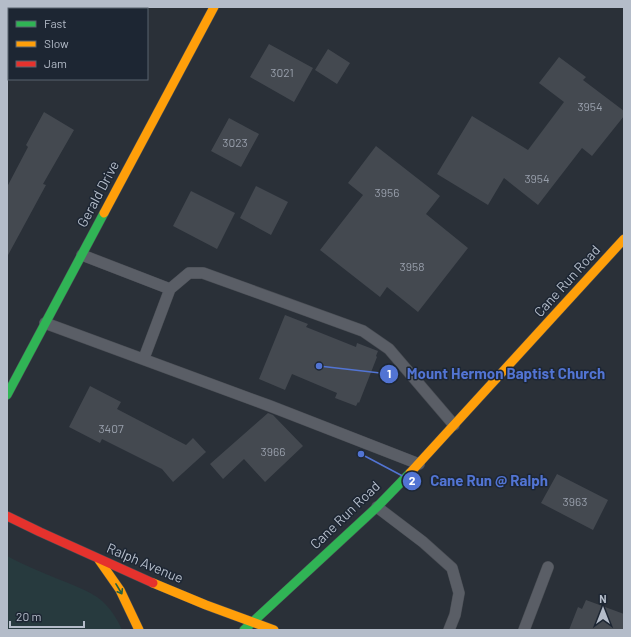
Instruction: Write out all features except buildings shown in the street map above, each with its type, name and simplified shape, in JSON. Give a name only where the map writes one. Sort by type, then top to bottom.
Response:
[{"type":"street","name":"Gerald Drive","points":[[7,395],[214,7]]},
{"type":"street","name":"Cane Run Road","points":[[244,630],[377,507],[419,464],[624,239]]},
{"type":"street","name":"Ralph Avenue","points":[[7,516],[21,524],[97,557],[120,569],[251,623],[274,630]]},
{"type":"street","points":[[97,557],[120,590],[139,630]]},
{"type":"lane","points":[[82,255],[170,289]]},
{"type":"lane","points":[[144,358],[170,289],[189,273],[202,273],[363,330],[389,349],[454,425]]},
{"type":"lane","points":[[45,323],[144,358],[419,464]]},
{"type":"lane","points":[[377,507],[423,542],[452,568],[459,593],[455,615],[449,630]]},
{"type":"lane","points":[[524,630],[548,567]]},
{"type":"green space","points":[[7,556],[97,597],[112,612],[122,630],[7,630]]},
{"type":"traffic: fast","points":[[7,395],[104,213]]},
{"type":"traffic: fast","points":[[244,630],[377,507],[410,473]]},
{"type":"traffic: slow","points":[[104,213],[214,7]]},
{"type":"traffic: slow","points":[[410,473],[624,239]]},
{"type":"traffic: slow","points":[[99,560],[120,590],[139,630]]},
{"type":"traffic: slow","points":[[153,583],[206,605],[274,630]]},
{"type":"traffic: jam","points":[[7,516],[153,583]]},
{"type":"place","name":"Mount Hermon Baptist Church","points":[[319,366]]},
{"type":"place","name":"Cane Run @ Ralph","points":[[361,454]]}]
